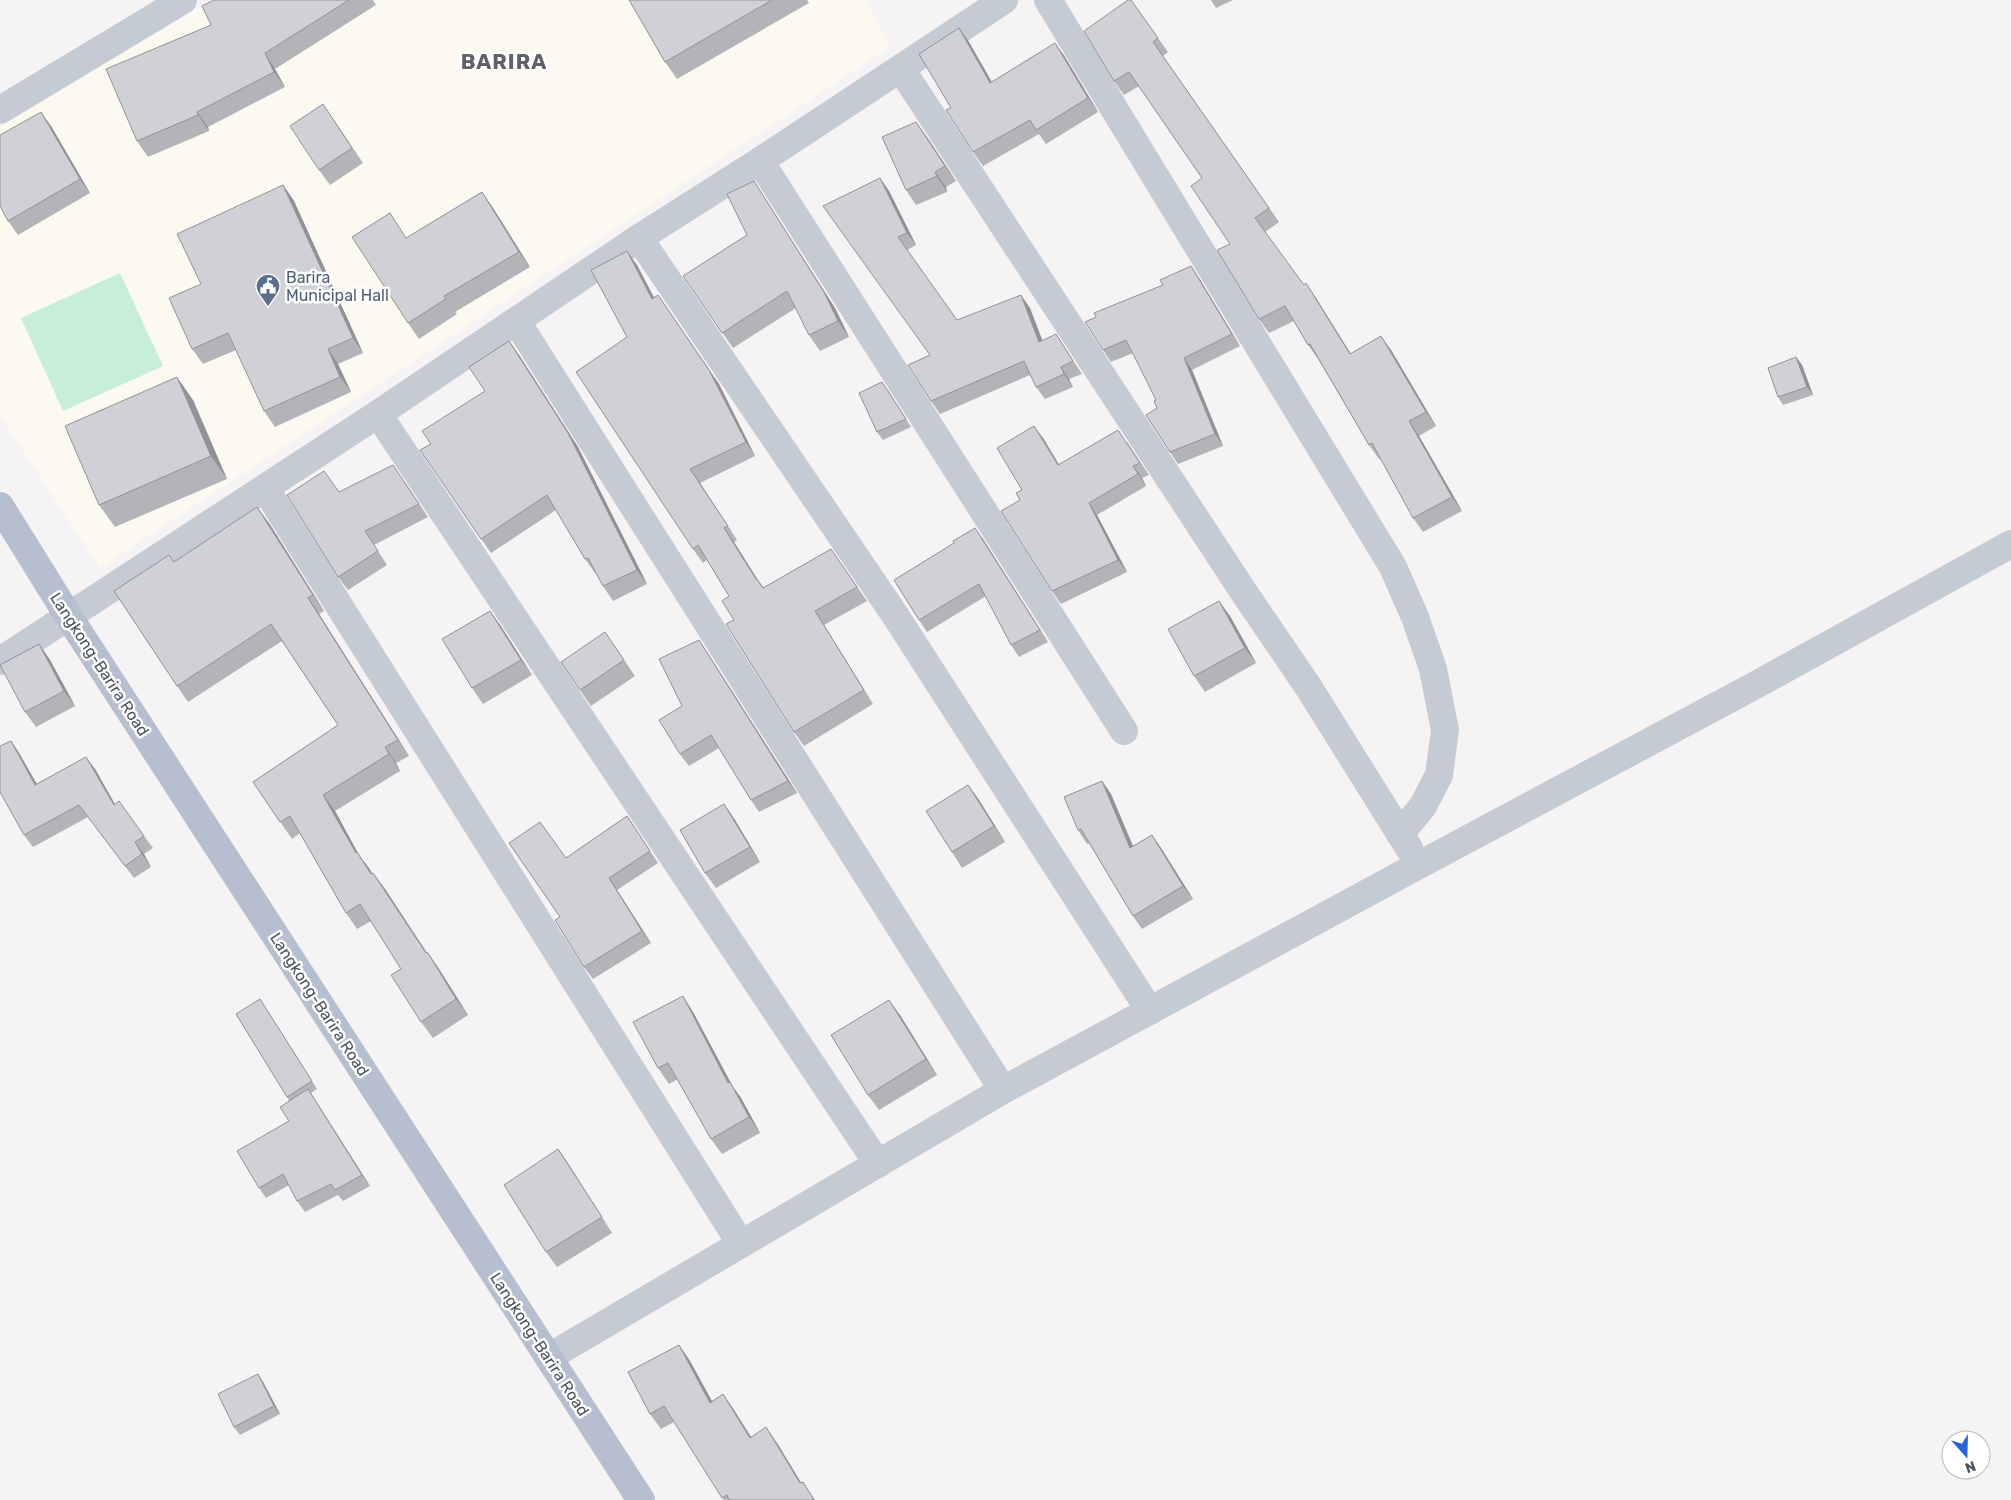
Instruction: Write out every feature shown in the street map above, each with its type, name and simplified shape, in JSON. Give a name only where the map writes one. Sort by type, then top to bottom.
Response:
[{"type":"main road","name":"Langkong-Barira Road","points":[[0,506],[69,617],[641,1500]]},
{"type":"street","points":[[0,110],[183,0]]},
{"type":"street","points":[[0,661],[517,322],[639,238],[760,161],[1004,0]]},
{"type":"street","points":[[1048,0],[1393,566],[1415,617],[1433,669],[1445,730],[1439,775],[1423,806],[1400,834]]},
{"type":"street","points":[[900,68],[1309,688],[1419,865]]},
{"type":"street","points":[[760,161],[1124,731]]},
{"type":"street","points":[[639,238],[900,623],[1150,1011]]},
{"type":"street","points":[[517,322],[1004,1090]]},
{"type":"street","points":[[378,414],[878,1164]]},
{"type":"street","points":[[265,488],[741,1244]]},
{"type":"street","points":[[549,1357],[1004,1090],[1744,691],[2011,544]]},
{"type":"shaded area","points":[[212,0],[865,0],[890,47],[100,568],[0,416],[0,127]]},
{"type":"green space","points":[[120,273],[163,366],[63,411],[21,318]]},
{"type":"building","points":[[214,0],[349,0],[265,53],[274,72],[197,112],[198,115],[137,141],[106,69],[211,25],[202,6]]},
{"type":"building","points":[[629,0],[772,0],[665,62]]},
{"type":"building","points":[[1128,0],[1131,0],[1158,38],[1153,42],[1269,208],[1255,218],[1304,285],[1306,283],[1350,354],[1381,336],[1426,412],[1409,421],[1452,497],[1413,518],[1372,443],[1369,445],[1310,344],[1308,345],[1285,306],[1259,319],[1217,250],[1230,244],[1191,186],[1202,178],[1129,72],[1114,81],[1084,31]]},
{"type":"building","points":[[959,28],[990,83],[1055,43],[1088,98],[1036,130],[1030,120],[973,152],[946,110],[951,108],[919,54]]},
{"type":"building","points":[[323,104],[352,148],[319,170],[290,126]]},
{"type":"building","points":[[41,112],[80,179],[8,221],[0,206],[0,135]]},
{"type":"building","points":[[916,122],[945,166],[935,172],[937,176],[906,190],[882,137]]},
{"type":"building","points":[[880,178],[907,233],[898,237],[957,320],[1021,295],[1039,342],[1056,334],[1073,361],[1061,367],[1064,374],[1036,387],[1024,361],[931,401],[908,365],[930,355],[823,206]]},
{"type":"building","points":[[754,181],[824,292],[838,321],[809,335],[787,291],[722,333],[683,276],[747,235],[727,194]]},
{"type":"building","name":"Barira Municipal Hall","points":[[283,185],[353,338],[328,349],[340,377],[264,411],[228,333],[192,349],[169,298],[201,284],[177,234]]},
{"type":"building","points":[[482,192],[519,252],[444,296],[446,299],[408,323],[352,237],[390,213],[406,238]]},
{"type":"building","points":[[627,251],[652,299],[658,295],[709,370],[746,442],[690,469],[728,526],[724,528],[756,579],[763,588],[831,549],[857,587],[815,611],[864,690],[794,732],[726,624],[734,620],[722,601],[729,596],[698,545],[693,549],[576,372],[627,337],[591,270]]},
{"type":"building","points":[[1191,266],[1232,334],[1184,358],[1215,434],[1170,452],[1146,415],[1157,408],[1154,401],[1156,400],[1126,340],[1103,350],[1085,322],[1096,317],[1094,313],[1163,285],[1160,280]]},
{"type":"building","points":[[509,341],[568,433],[637,570],[603,586],[588,558],[585,559],[547,495],[481,539],[420,450],[431,444],[422,431],[485,391],[469,367]]},
{"type":"building","points":[[1796,357],[1807,387],[1778,397],[1768,368]]},
{"type":"building","points":[[177,377],[211,456],[99,505],[65,426]]},
{"type":"building","points":[[882,382],[906,419],[877,432],[859,393]]},
{"type":"building","points":[[1034,426],[1058,465],[1118,430],[1140,463],[1133,466],[1138,474],[1089,503],[1118,560],[1052,591],[1001,511],[1020,500],[1016,493],[1022,490],[997,448]]},
{"type":"building","points":[[393,465],[419,504],[365,531],[378,551],[338,577],[287,495],[324,471],[339,492]]},
{"type":"building","points":[[257,507],[313,595],[308,598],[398,740],[385,747],[389,754],[323,795],[356,853],[371,874],[373,873],[426,953],[428,953],[456,999],[421,1022],[391,975],[401,969],[360,904],[346,913],[290,816],[280,822],[253,782],[338,725],[271,624],[177,686],[114,591],[169,555],[174,562]]},
{"type":"building","points":[[975,528],[1040,630],[1011,645],[979,584],[919,620],[894,580]]},
{"type":"building","points":[[1219,601],[1245,648],[1194,676],[1168,629]]},
{"type":"building","points":[[490,611],[521,660],[472,688],[442,639]]},
{"type":"building","points":[[605,632],[624,660],[580,690],[561,662]]},
{"type":"building","points":[[699,640],[788,781],[751,800],[711,735],[680,754],[659,720],[682,706],[659,659]]},
{"type":"building","points":[[39,644],[64,691],[25,712],[0,665]]},
{"type":"building","points":[[11,741],[35,785],[86,757],[114,805],[119,801],[144,836],[135,842],[142,854],[125,866],[79,805],[24,835],[0,792],[0,746]]},
{"type":"building","points":[[1102,781],[1130,848],[1152,835],[1183,886],[1133,916],[1081,829],[1078,830],[1064,797]]},
{"type":"building","points":[[968,785],[994,826],[952,852],[926,811]]},
{"type":"building","points":[[724,804],[750,847],[705,873],[680,830]]},
{"type":"building","points":[[627,816],[650,851],[609,878],[642,931],[584,967],[555,920],[560,917],[509,843],[540,822],[566,858]]},
{"type":"building","points":[[683,996],[728,1083],[730,1082],[749,1117],[711,1139],[668,1063],[658,1068],[633,1022]]},
{"type":"building","points":[[260,999],[312,1081],[287,1097],[236,1014]]},
{"type":"building","points":[[889,1000],[926,1059],[868,1095],[831,1035]]},
{"type":"building","points":[[308,1089],[362,1175],[335,1190],[331,1184],[297,1201],[283,1174],[259,1188],[237,1151],[289,1121],[280,1107]]},
{"type":"building","points":[[558,1149],[602,1217],[546,1252],[504,1185]]},
{"type":"building","points":[[679,1345],[710,1403],[723,1394],[750,1438],[766,1427],[800,1483],[803,1482],[814,1500],[729,1500],[727,1495],[722,1498],[664,1406],[650,1414],[628,1372]]},
{"type":"building","points":[[258,1374],[274,1406],[234,1427],[218,1394]]},
{"type":"place","name":"Barira Municipal Hall","points":[[268,307]]},
{"type":"district","name":"BARIRA","points":[[504,62]]}]
